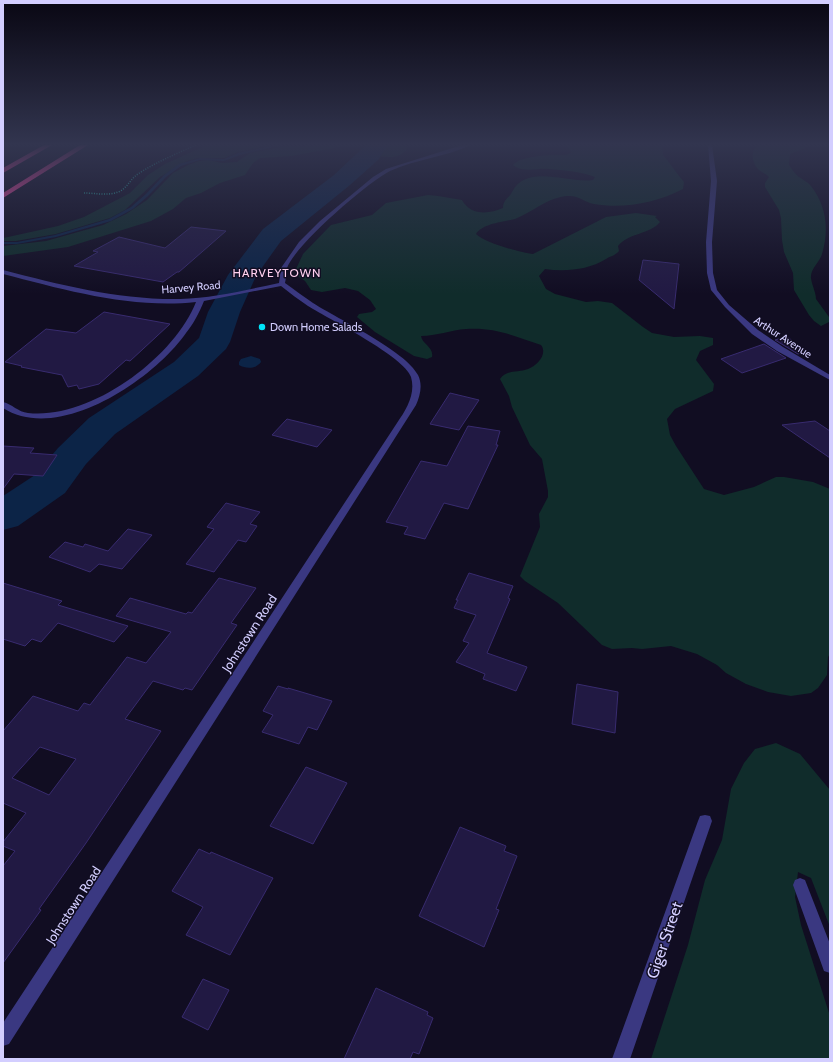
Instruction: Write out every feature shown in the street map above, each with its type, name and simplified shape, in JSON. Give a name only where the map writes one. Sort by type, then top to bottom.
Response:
[{"type":"street","points":[[282,284],[284,268],[301,243],[322,222],[355,195]]},
{"type":"street","name":"Arthur Avenue","points":[[713,195],[709,242],[710,273],[714,290],[727,306],[755,332],[780,349],[830,378]]},
{"type":"street","name":"Harvey Road","points":[[3,272],[72,289],[112,296],[157,301],[202,299],[282,284]]},
{"type":"street","name":"Johnstown Road","points":[[3,1038],[392,439],[416,398],[418,387],[416,377],[411,368],[404,362],[310,304],[282,284]]},
{"type":"street","points":[[3,404],[19,414],[31,416],[62,414],[94,402],[122,387],[163,354],[189,326],[196,316],[202,299]]},
{"type":"street","name":"Giger Street","points":[[621,1059],[705,821]]},
{"type":"street","points":[[800,885],[830,965]]},
{"type":"green space","points":[[127,195],[141,195],[125,210],[110,218],[56,234],[16,241],[4,241],[3,238],[58,226],[84,217]]},
{"type":"green space","points":[[152,195],[196,195],[186,198],[173,209],[151,221],[68,247],[3,256],[3,246],[46,241],[103,225],[126,214],[147,200]]},
{"type":"green space","points":[[428,195],[462,200],[470,209],[475,211],[492,212],[503,208],[505,201],[510,195],[671,195],[639,204],[616,206],[594,204],[572,196],[561,197],[547,202],[515,219],[499,222],[483,228],[476,234],[503,247],[533,254],[606,217],[636,213],[657,216],[655,217],[660,222],[656,226],[628,238],[618,246],[619,251],[617,253],[599,263],[584,268],[568,270],[545,269],[539,276],[546,289],[555,294],[586,302],[598,301],[612,303],[652,333],[674,337],[700,336],[713,338],[713,345],[700,351],[696,360],[714,384],[713,391],[675,409],[667,419],[670,435],[704,489],[724,495],[754,487],[776,477],[784,477],[813,482],[830,489],[830,654],[828,657],[827,675],[818,688],[811,693],[791,696],[768,692],[746,684],[697,654],[671,646],[642,649],[612,649],[602,645],[558,603],[520,576],[540,527],[539,514],[548,497],[548,491],[542,459],[530,445],[500,379],[506,374],[524,370],[535,365],[542,356],[543,348],[541,345],[513,335],[486,329],[466,329],[421,336],[423,341],[430,348],[432,357],[427,359],[414,356],[375,332],[357,317],[359,314],[372,312],[376,309],[370,300],[358,291],[345,288],[322,292],[311,290],[305,281],[299,277],[296,269],[303,254],[331,225],[372,215],[386,203]]},
{"type":"green space","points":[[770,195],[816,195],[823,210],[826,227],[824,245],[822,254],[811,275],[816,299],[829,317],[829,322],[821,326],[809,315],[794,290],[793,273],[784,252],[779,210]]},
{"type":"green space","points":[[776,743],[800,754],[830,790],[830,927],[811,878],[798,872],[795,897],[801,925],[830,1016],[830,1059],[651,1059],[688,945],[705,880],[722,840],[731,789],[744,763],[755,749]]},
{"type":"water","points":[[251,356],[260,359],[261,362],[251,368],[239,365],[241,359]]},
{"type":"building","points":[[191,227],[226,231],[179,272],[163,282],[74,266],[98,252],[93,251],[119,237],[165,248]]},
{"type":"building","points":[[643,260],[679,264],[674,309],[639,280]]},
{"type":"building","points":[[104,312],[170,324],[130,361],[126,360],[99,384],[79,389],[77,385],[68,387],[62,375],[21,367],[22,366],[5,362],[46,329],[76,333]]},
{"type":"building","points":[[787,336],[804,352],[798,354],[775,340]]},
{"type":"building","points":[[764,344],[786,358],[742,373],[721,359]]},
{"type":"building","points":[[450,393],[479,400],[459,430],[430,424]]},
{"type":"building","points":[[287,419],[332,430],[317,447],[272,435]]},
{"type":"building","points":[[815,421],[830,431],[830,458],[782,425]]},
{"type":"building","points":[[468,426],[500,431],[496,445],[498,445],[468,509],[444,503],[425,539],[404,534],[408,527],[386,522],[421,461],[447,466]]},
{"type":"building","points":[[3,446],[34,448],[30,453],[57,455],[43,476],[14,474],[3,489]]},
{"type":"building","points":[[226,503],[260,512],[250,524],[257,526],[246,542],[238,540],[214,572],[186,564],[214,529],[207,527]]},
{"type":"building","points":[[128,529],[152,535],[122,569],[99,564],[90,572],[49,557],[65,542],[83,547],[85,544],[108,551]]},
{"type":"building","points":[[469,573],[513,586],[508,598],[510,599],[487,653],[527,667],[516,691],[483,679],[485,674],[456,662],[469,643],[463,641],[476,615],[454,608],[458,600],[456,600]]},
{"type":"building","points":[[219,578],[256,588],[231,623],[237,625],[192,690],[185,688],[183,690],[153,681],[125,719],[161,731],[86,843],[39,909],[41,910],[3,963],[3,866],[15,851],[3,846],[3,842],[26,813],[3,803],[3,731],[33,696],[78,711],[84,703],[90,705],[127,657],[146,663],[171,632],[116,616],[130,598],[186,614],[188,612],[192,613]],"holes":[[[40,747],[76,759],[49,795],[12,778]]]},
{"type":"building","points":[[3,583],[62,601],[58,605],[128,626],[114,642],[58,623],[41,642],[32,639],[25,646],[3,639]]},
{"type":"building","points":[[577,684],[618,692],[615,733],[572,724]]},
{"type":"building","points":[[278,686],[332,701],[317,730],[308,727],[299,744],[262,732],[273,715],[263,711]]},
{"type":"building","points":[[306,767],[347,783],[313,844],[270,826]]},
{"type":"building","points":[[460,827],[506,846],[504,851],[517,856],[496,909],[499,910],[484,947],[419,916]]},
{"type":"building","points":[[199,849],[210,854],[211,852],[273,878],[230,955],[186,935],[203,907],[172,891]]},
{"type":"building","points":[[203,979],[229,990],[208,1030],[182,1017]]},
{"type":"building","points":[[376,988],[428,1012],[427,1015],[433,1018],[419,1054],[413,1052],[410,1059],[344,1059]]},
{"type":"waterway","points":[[3,243],[17,243],[56,236],[110,220],[132,208],[147,195]]},
{"type":"waterway","points":[[3,516],[50,484],[72,456],[102,426],[186,369],[214,342],[224,312],[242,275],[272,235],[323,195]]},
{"type":"place","name":"Down Home Salads","points":[[262,327]]},
{"type":"district","name":"HARVEYTOWN","points":[[277,273]]}]
